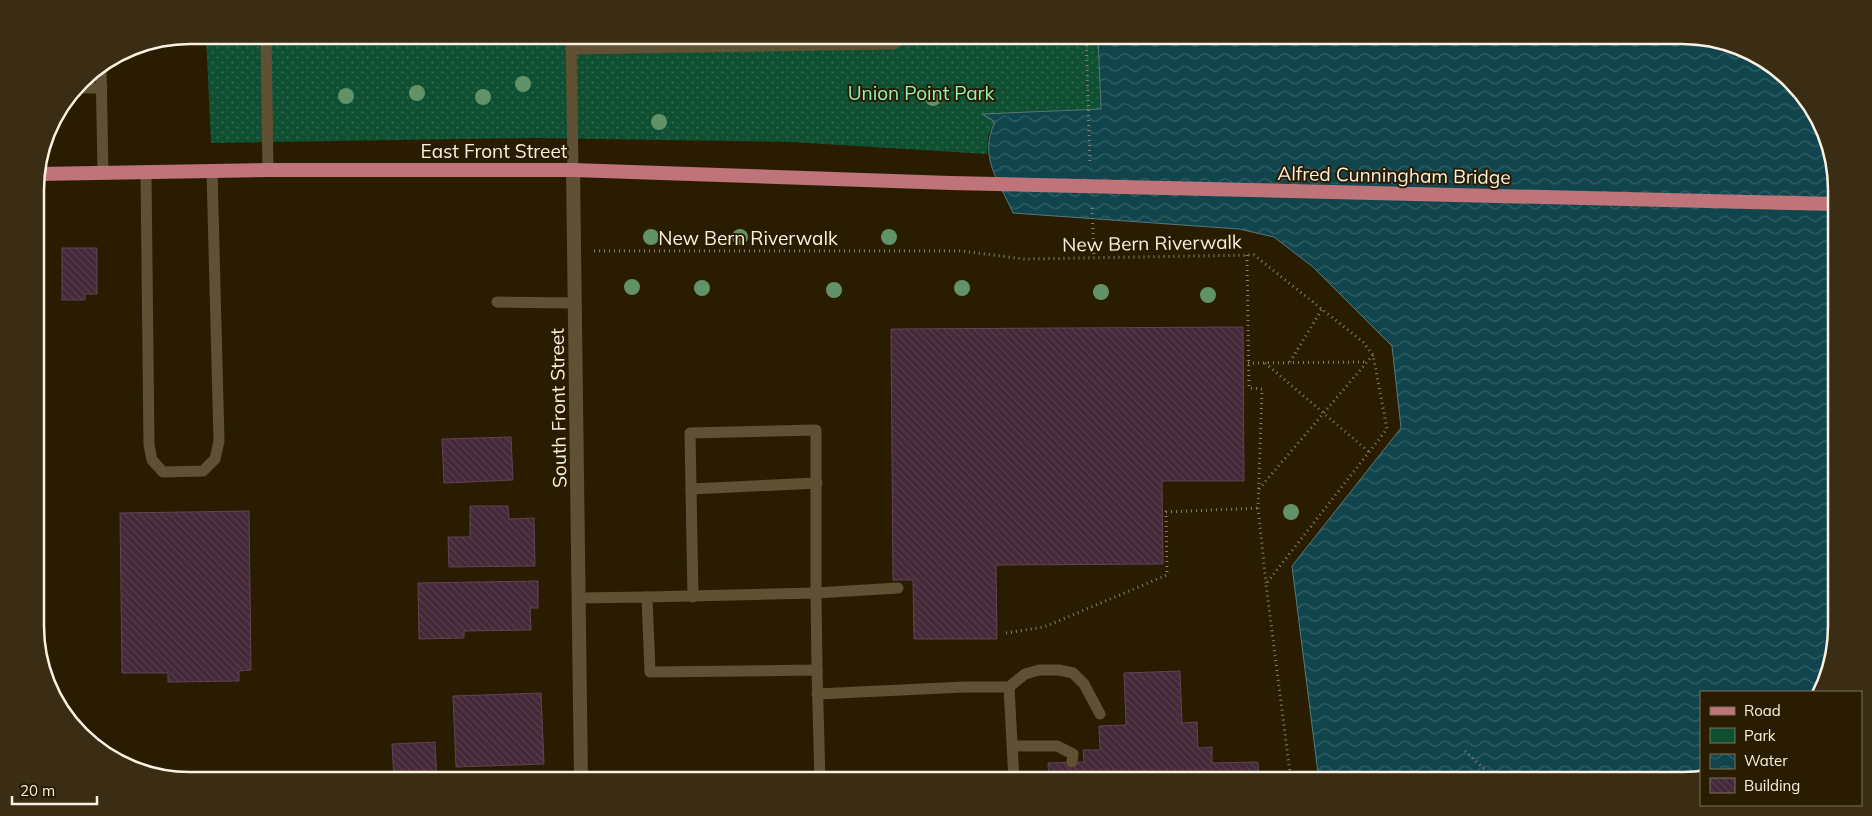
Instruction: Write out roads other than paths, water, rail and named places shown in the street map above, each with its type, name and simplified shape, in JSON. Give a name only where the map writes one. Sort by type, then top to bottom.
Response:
[{"type":"main road","name":"East Front Street","points":[[45,174],[268,170],[573,170],[951,182]]},
{"type":"main road","name":"Alfred Cunningham Bridge","points":[[951,182],[1828,204]]},
{"type":"street","name":"South Front Street","points":[[573,170],[576,252],[582,772]]},
{"type":"lane","points":[[266,44],[268,170]]},
{"type":"lane","name":"South Front Street","points":[[571,44],[573,170]]},
{"type":"lane","points":[[571,50],[894,44]]},
{"type":"lane","points":[[101,74],[103,173]]},
{"type":"lane","points":[[84,88],[102,88]]},
{"type":"lane","points":[[146,173],[149,445],[152,460],[164,472],[203,471],[215,459],[219,440],[212,171]]},
{"type":"lane","points":[[497,302],[576,303]]},
{"type":"lane","points":[[693,597],[690,433],[816,430],[816,593],[820,772]]},
{"type":"lane","points":[[691,489],[817,483]]},
{"type":"lane","points":[[579,598],[693,597],[898,588]]},
{"type":"lane","points":[[646,597],[650,672],[817,670]]},
{"type":"lane","points":[[818,694],[964,687],[1009,688],[1025,674],[1039,670],[1073,673],[1084,684],[1100,714]]},
{"type":"lane","points":[[1009,688],[1014,746],[1014,772]]},
{"type":"lane","points":[[1014,746],[1057,746],[1072,754],[1072,762]]},
{"type":"water","points":[[1098,44],[1702,45],[1738,55],[1755,63],[1786,86],[1809,117],[1817,134],[1827,170],[1828,189],[1828,636],[1821,673],[1813,691],[1700,691],[1700,771],[1318,772],[1292,566],[1401,428],[1392,346],[1313,267],[1274,237],[1239,229],[1013,213],[992,169],[989,146],[990,135],[995,122],[982,114],[1101,109]]},
{"type":"park label","name":"Union Point Park","points":[[921,93]]}]
